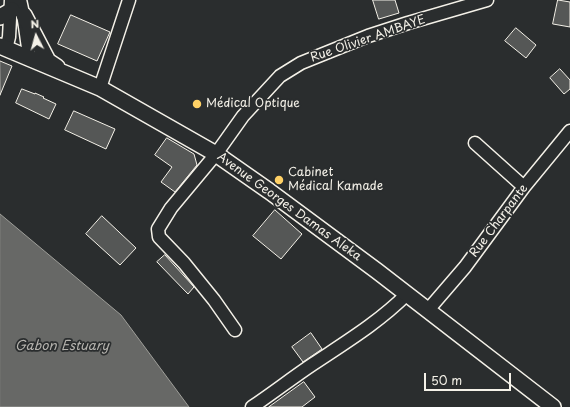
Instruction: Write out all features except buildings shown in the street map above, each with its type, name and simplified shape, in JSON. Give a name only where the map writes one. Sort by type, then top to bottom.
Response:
[{"type":"main road","points":[[13,8],[48,61],[66,73]]},
{"type":"main road","name":"Avenue Georges Damas Aleka","points":[[3,47],[100,88],[143,111],[216,154],[269,191],[407,294],[553,407]]},
{"type":"street","points":[[100,88],[129,0]]},
{"type":"street","name":"Rue Olivier AMBAYE","points":[[235,330],[214,300],[184,263],[159,237],[158,233],[160,225],[171,208],[216,154],[243,116],[280,76],[301,63],[328,51],[382,32],[487,0]]},
{"type":"street","points":[[3,47],[9,37],[13,8]]},
{"type":"street","points":[[13,8],[27,45],[30,59]]},
{"type":"street","name":"Rue Charpante","points":[[428,310],[465,267],[524,187],[570,131]]},
{"type":"street","points":[[475,143],[524,187]]},
{"type":"street","points":[[252,407],[294,376],[358,335],[383,316],[407,294]]},
{"type":"water","name":"Gabon Estuary","points":[[0,214],[121,315],[189,407],[0,407]]},
{"type":"place","name":"Médical Optique","points":[[197,104]]},
{"type":"place","name":"Cabinet Médical Kamade","points":[[279,180]]}]
